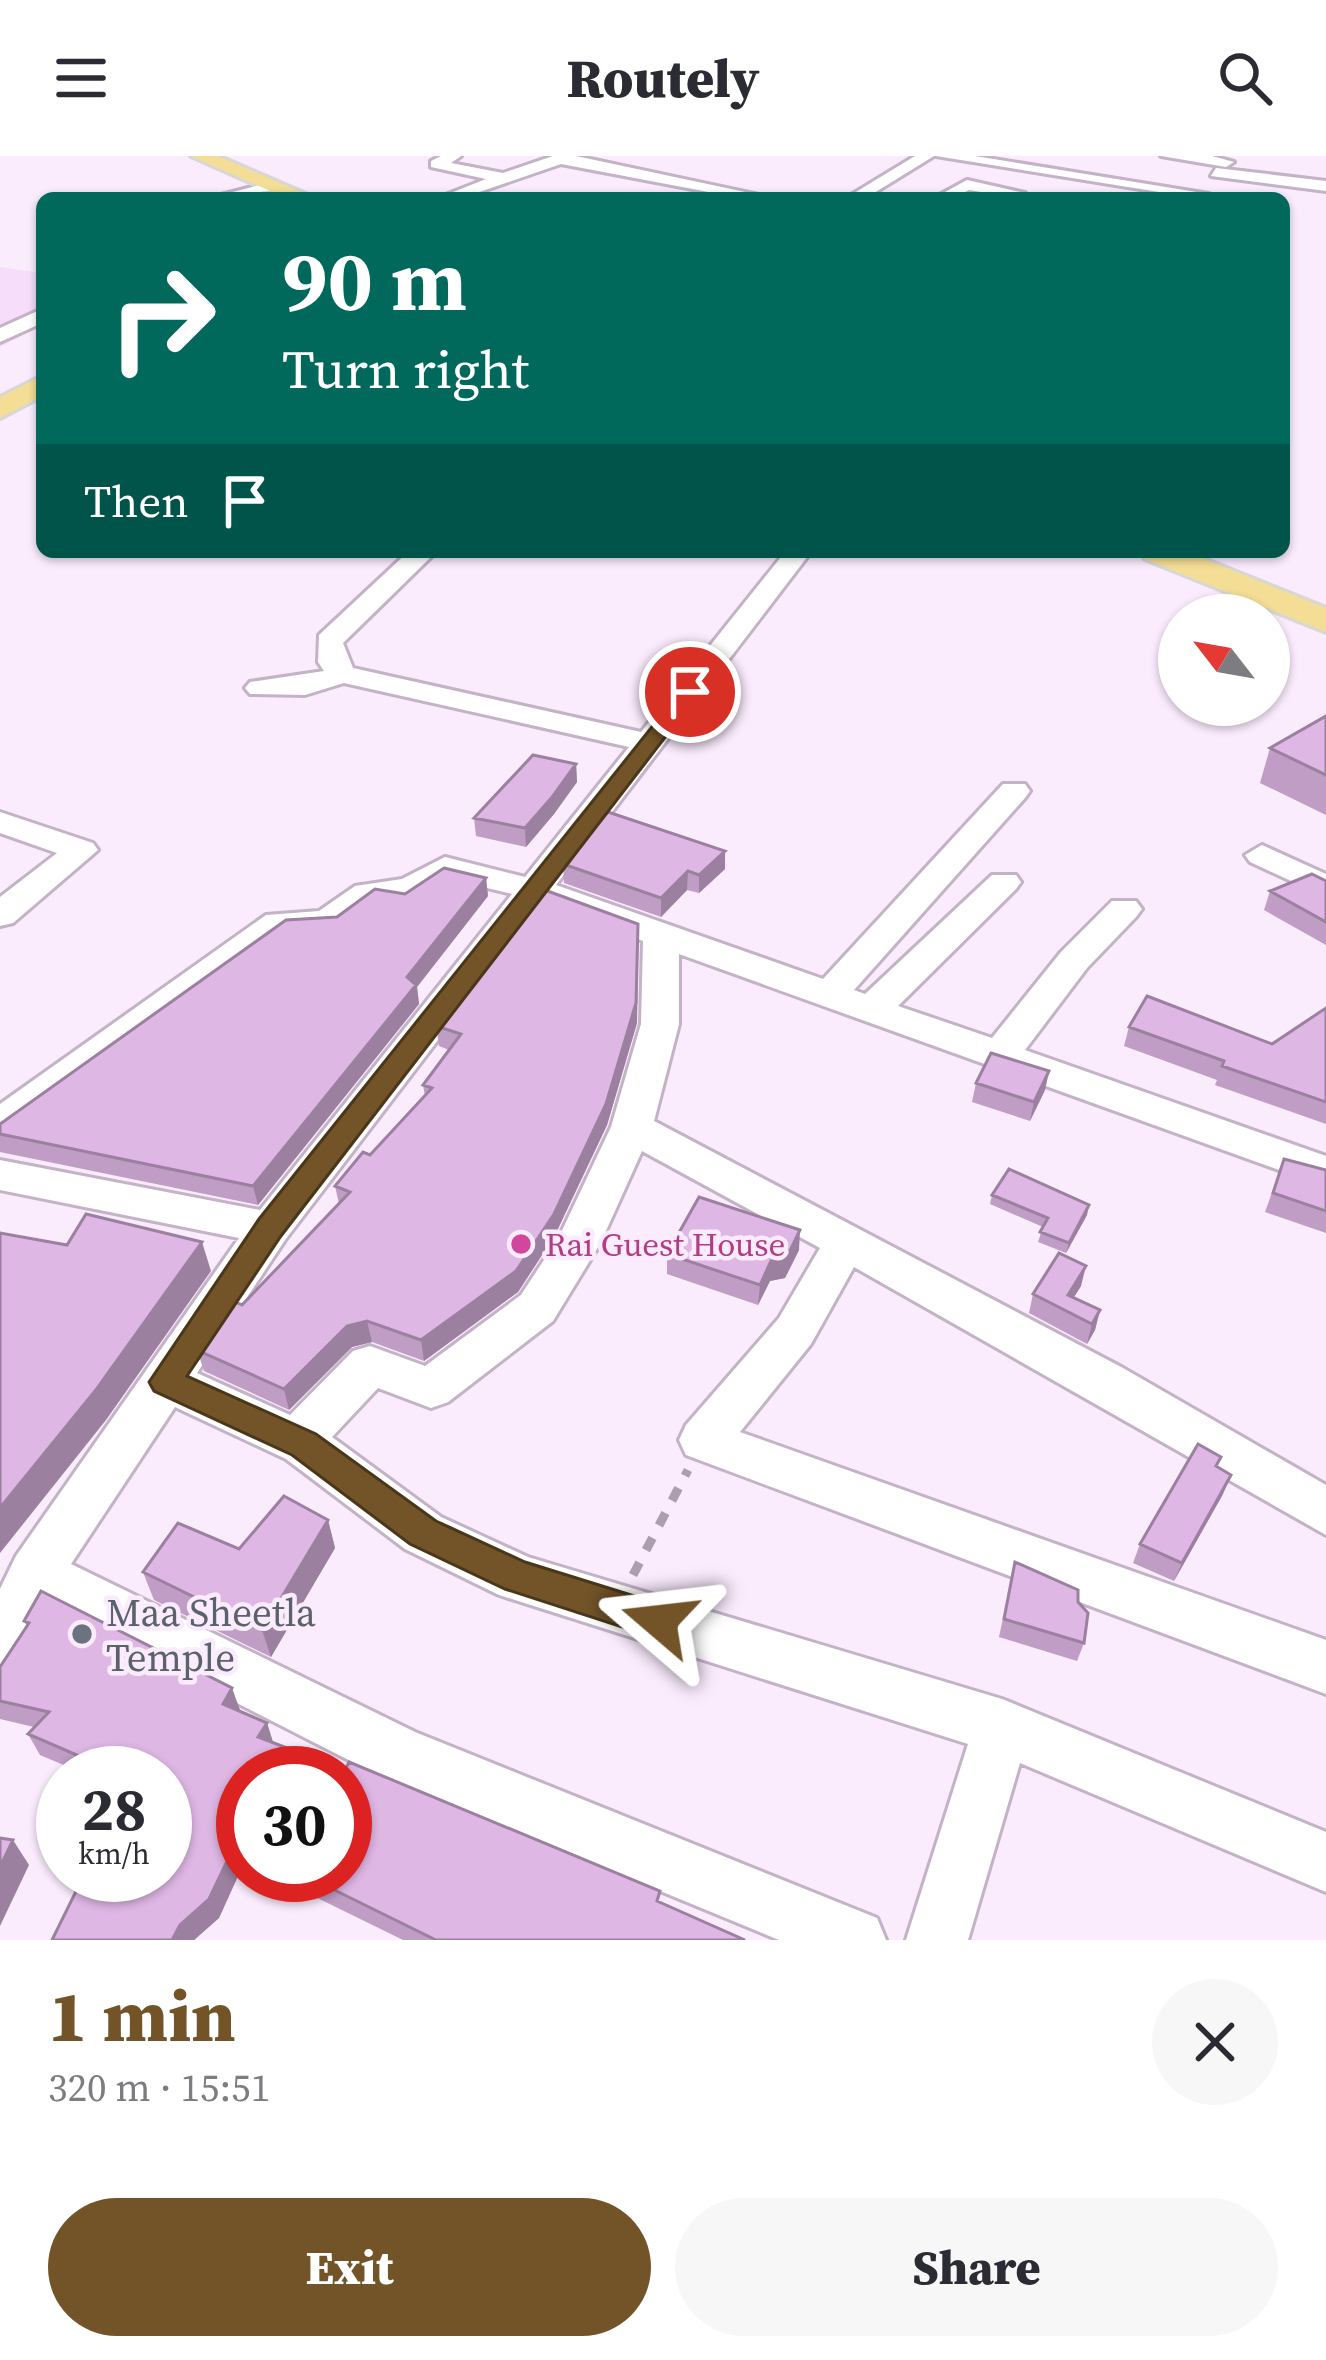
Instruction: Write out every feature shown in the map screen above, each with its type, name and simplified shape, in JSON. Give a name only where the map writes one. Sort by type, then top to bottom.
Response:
[{"type":"main road","points":[[201,156],[290,192]]},
{"type":"main road","points":[[228,156],[315,192]]},
{"type":"main road","points":[[0,409],[36,388]]},
{"type":"main road","points":[[1172,558],[1326,621]]},
{"type":"main road","points":[[1239,558],[1326,593]]},
{"type":"street","points":[[453,156],[436,164],[505,178]]},
{"type":"street","points":[[864,192],[926,156]]},
{"type":"street","points":[[944,156],[1174,192]]},
{"type":"street","points":[[1169,156],[1326,187]]},
{"type":"street","points":[[464,192],[564,157],[736,192]]},
{"type":"street","points":[[1203,192],[1224,164]]},
{"type":"street","points":[[896,174],[1012,192]]},
{"type":"street","points":[[954,192],[967,185]]},
{"type":"street","points":[[251,192],[275,186]]},
{"type":"street","points":[[0,306],[36,313]]},
{"type":"street","points":[[5,330],[36,317]]},
{"type":"street","points":[[343,674],[332,662],[329,641],[417,558]]},
{"type":"street","points":[[0,1647],[35,1573],[270,1228],[793,558]]},
{"type":"street","points":[[260,688],[305,686],[343,674],[650,743]]},
{"type":"street","points":[[829,995],[1014,791]]},
{"type":"street","points":[[0,822],[81,850],[0,916]]},
{"type":"street","points":[[1262,855],[1326,887]]},
{"type":"street","points":[[0,1125],[284,920],[327,922],[367,893],[411,889],[446,866],[533,889],[1326,1172]]},
{"type":"street","points":[[871,1010],[1004,882]]},
{"type":"street","points":[[999,1056],[1074,960],[1124,910]]},
{"type":"street","points":[[297,1442],[370,1365],[431,1388],[537,1309],[578,1244],[632,1126],[660,1024],[661,935]]},
{"type":"street","points":[[632,1126],[1106,1382],[1326,1512]]},
{"type":"street","points":[[0,1175],[270,1228]]},
{"type":"street","points":[[846,1242],[795,1331],[704,1440],[1158,1610],[1326,1667]]},
{"type":"street","points":[[166,1382],[297,1442],[423,1533],[518,1577],[1002,1727],[1326,1862]]},
{"type":"street","points":[[35,1573],[397,1754],[856,1940]]},
{"type":"street","points":[[938,1940],[1002,1727]]},
{"type":"path","points":[[616,1608],[704,1440]]},
{"type":"shaded area","points":[[0,267],[36,272],[36,328],[0,347]]},
{"type":"building","points":[[1326,716],[1326,775],[1270,748]]},
{"type":"building","points":[[533,755],[576,764],[525,828],[474,818]]},
{"type":"building","points":[[608,812],[725,851],[699,875],[688,871],[661,898],[563,864]]},
{"type":"building","points":[[444,868],[486,878],[407,977],[416,985],[253,1186],[0,1134],[0,1124],[286,920],[337,917],[375,889],[405,894]]},
{"type":"building","points":[[1312,874],[1326,881],[1326,922],[1270,891]]},
{"type":"building","points":[[542,889],[638,924],[636,1003],[606,1104],[554,1214],[516,1271],[421,1340],[367,1321],[347,1326],[284,1389],[197,1350],[231,1300],[242,1305],[350,1192],[335,1186],[363,1152],[370,1155],[432,1088],[423,1085],[461,1034],[436,1026]]},
{"type":"building","points":[[1147,996],[1272,1044],[1326,1008],[1326,1102],[1129,1027]]},
{"type":"building","points":[[991,1053],[1049,1071],[1034,1102],[976,1083]]},
{"type":"building","points":[[1284,1159],[1326,1170],[1326,1211],[1273,1193]]},
{"type":"building","points":[[1009,1169],[1089,1205],[1069,1243],[1040,1232],[1048,1218],[992,1195]]},
{"type":"building","points":[[699,1197],[800,1230],[786,1259],[771,1261],[760,1285],[667,1254]]},
{"type":"building","points":[[86,1214],[202,1242],[95,1391],[0,1508],[0,1233],[67,1245]]},
{"type":"building","points":[[1059,1253],[1086,1266],[1068,1295],[1100,1310],[1092,1324],[1033,1294]]},
{"type":"building","points":[[1198,1444],[1221,1457],[1216,1466],[1231,1475],[1182,1563],[1140,1544]]},
{"type":"building","points":[[284,1496],[328,1520],[262,1630],[143,1572],[178,1523],[239,1549]]},
{"type":"building","points":[[1015,1562],[1078,1590],[1078,1602],[1088,1613],[1084,1643],[1004,1619]]},
{"type":"building","points":[[41,1591],[232,1688],[223,1704],[267,1723],[258,1737],[282,1746],[216,1746],[216,1884],[209,1899],[180,1925],[172,1940],[52,1940],[71,1902],[192,1902],[192,1746],[56,1746],[28,1734],[49,1712],[0,1701],[0,1667],[29,1623],[24,1621]]},
{"type":"building","points":[[372,1772],[660,1891],[657,1901],[745,1940],[436,1940],[359,1902],[372,1902]]},
{"type":"building","points":[[0,1838],[13,1840],[0,1867]]},
{"type":"place","name":"Rai Guest House","points":[[521,1244]]},
{"type":"place","name":"Maa Sheetla Temple","points":[[82,1634]]},
{"type":"route","points":[[659,1621],[518,1577],[423,1533],[304,1444],[166,1382],[270,1228],[690,692]]}]
